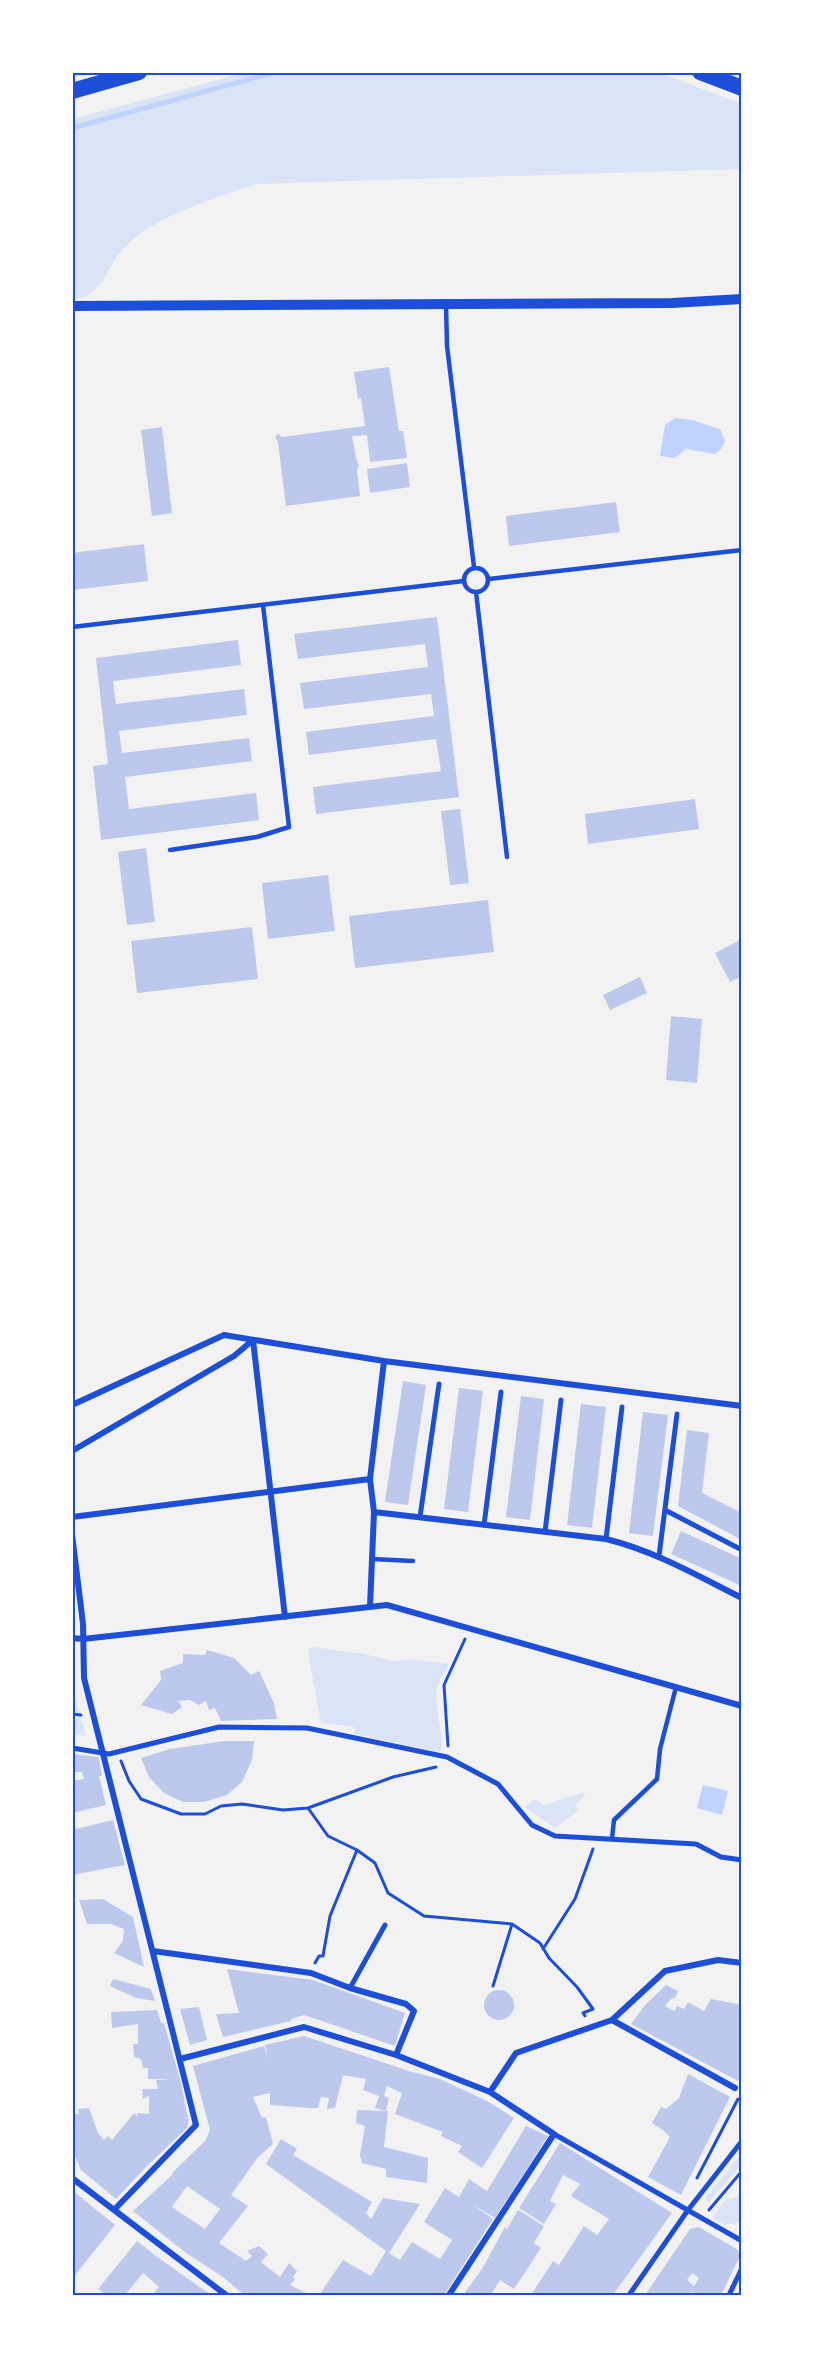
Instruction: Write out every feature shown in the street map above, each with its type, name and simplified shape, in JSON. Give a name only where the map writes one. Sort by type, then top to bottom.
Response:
[{"type":"highway","points":[[72,91],[139,72]]},
{"type":"highway","points":[[700,72],[742,88]]},
{"type":"street","points":[[72,306],[672,303],[742,299]]},
{"type":"street","points":[[72,1405],[224,1335],[384,1361],[742,1406]]},
{"type":"street","points":[[72,1450],[234,1356],[253,1341]]},
{"type":"street","points":[[253,1341],[285,1617]]},
{"type":"street","points":[[370,1607],[374,1512],[370,1479],[384,1361]]},
{"type":"street","points":[[420,1517],[439,1384]]},
{"type":"street","points":[[484,1525],[501,1392]]},
{"type":"street","points":[[545,1532],[561,1400]]},
{"type":"street","points":[[606,1539],[622,1407]]},
{"type":"street","points":[[659,1556],[678,1414]]},
{"type":"street","points":[[72,1516],[370,1479]]},
{"type":"street","points":[[665,1510],[742,1550]]},
{"type":"street","points":[[374,1512],[606,1539],[659,1556],[742,1598]]},
{"type":"street","points":[[72,1534],[83,1639],[84,1678],[196,2125],[114,2210]]},
{"type":"street","points":[[72,1638],[83,1639],[387,1605],[742,1706]]},
{"type":"street","points":[[72,1748],[103,1754],[219,1726],[307,1728],[447,1757],[498,1784],[532,1825],[555,1836],[696,1844],[722,1857],[742,1860]]},
{"type":"street","points":[[350,1989],[385,1925]]},
{"type":"street","points":[[153,1952],[311,1973],[350,1989],[406,2004],[414,2011],[396,2055]]},
{"type":"street","points":[[490,2092],[516,2053],[612,2020],[665,1971],[718,1960],[742,1963]]},
{"type":"street","points":[[612,2020],[735,2088]]},
{"type":"street","points":[[180,2059],[304,2027],[396,2055],[490,2092],[554,2134],[742,2241]]},
{"type":"street","points":[[449,2295],[554,2134]]},
{"type":"street","points":[[629,2295],[688,2210],[742,2141]]},
{"type":"street","points":[[72,2178],[226,2295]]},
{"type":"street","points":[[729,2295],[742,2268]]},
{"type":"lane","points":[[446,304],[447,346],[474,567]]},
{"type":"lane","points":[[489,579],[742,550]]},
{"type":"lane","points":[[474,567],[484,570],[489,579]]},
{"type":"lane","points":[[474,567],[465,574],[466,588],[476,592],[484,590],[489,579]]},
{"type":"lane","points":[[72,627],[464,581]]},
{"type":"lane","points":[[476,592],[507,857]]},
{"type":"lane","points":[[170,850],[257,837],[289,827],[263,605]]},
{"type":"lane","points":[[372,1559],[413,1561]]},
{"type":"lane","points":[[612,1839],[614,1820],[657,1779],[660,1749],[676,1688]]},
{"type":"path","points":[[119,1751],[129,1781],[141,1799],[181,1814],[205,1814],[221,1806],[242,1804],[283,1810],[308,1808],[393,1777],[443,1766],[449,1746],[444,1685],[465,1639]]},
{"type":"path","points":[[72,1714],[83,1715]]},
{"type":"path","points":[[308,1808],[328,1836],[357,1850],[375,1863],[388,1893],[423,1916],[512,1924],[540,1943],[549,1958],[578,1987],[593,2009],[584,2013],[590,2026]]},
{"type":"path","points":[[543,1949],[575,1899],[597,1838]]},
{"type":"path","points":[[311,1973],[319,1956],[323,1956],[330,1916],[357,1850]]},
{"type":"path","points":[[493,1986],[512,1924]]},
{"type":"path","points":[[682,2206],[742,2092]]},
{"type":"path","points":[[703,2218],[742,2171]]},
{"type":"shaded area","points":[[247,72],[658,72],[742,104],[742,170],[257,184],[187,209],[153,226],[125,247],[98,287],[91,293],[72,299],[72,119]]},
{"type":"shaded area","points":[[309,1648],[395,1661],[409,1659],[448,1664],[447,1670],[441,1677],[436,1696],[442,1739],[440,1751],[355,1734],[354,1727],[321,1723],[308,1652]]},
{"type":"shaded area","points":[[72,1687],[86,1736],[72,1734]]},
{"type":"shaded area","points":[[584,1792],[585,1795],[575,1805],[579,1810],[555,1828],[525,1807],[534,1799],[544,1805]]},
{"type":"shaded area","points":[[742,2153],[742,2164],[709,2202],[704,2199]]},
{"type":"shaded area","points":[[742,2187],[742,2222],[725,2225],[712,2218],[725,2200],[738,2197]]},
{"type":"water","points":[[675,418],[692,420],[720,429],[725,441],[721,449],[715,454],[686,449],[675,458],[660,456],[665,425]]},
{"type":"water","points":[[703,1785],[728,1791],[722,1815],[697,1808]]},
{"type":"building","points":[[389,367],[399,431],[403,431],[407,458],[370,462],[367,435],[352,436],[359,465],[357,470],[360,496],[286,506],[278,442],[275,437],[278,434],[282,437],[365,426],[354,372]]},
{"type":"building","points":[[162,427],[172,513],[152,516],[141,430]]},
{"type":"building","points":[[407,463],[410,487],[370,493],[367,469]]},
{"type":"building","points":[[616,502],[620,532],[509,546],[506,516]]},
{"type":"building","points":[[144,544],[148,581],[72,590],[72,553]]},
{"type":"building","points":[[437,617],[459,797],[316,814],[313,787],[441,771],[436,739],[309,755],[306,732],[434,716],[431,694],[304,709],[300,683],[428,667],[425,644],[298,659],[294,634]]},
{"type":"building","points":[[238,640],[241,665],[113,681],[116,704],[244,689],[247,715],[119,731],[122,753],[249,738],[252,761],[125,777],[129,809],[256,793],[259,820],[101,840],[93,766],[108,764],[96,658]]},
{"type":"building","points":[[695,799],[699,829],[588,844],[585,814]]},
{"type":"building","points":[[460,809],[469,883],[450,885],[441,811]]},
{"type":"building","points":[[146,848],[155,922],[127,925],[118,852]]},
{"type":"building","points":[[328,875],[335,931],[268,939],[262,883]]},
{"type":"building","points":[[488,900],[494,952],[355,968],[349,916]]},
{"type":"building","points":[[252,927],[258,979],[137,993],[131,941]]},
{"type":"building","points":[[742,939],[742,976],[730,982],[715,953]]},
{"type":"building","points":[[640,977],[647,993],[610,1010],[603,995]]},
{"type":"building","points":[[671,1016],[702,1019],[697,1083],[666,1080]]},
{"type":"building","points":[[403,1381],[426,1385],[408,1505],[385,1502]]},
{"type":"building","points":[[459,1388],[483,1391],[468,1512],[444,1509]]},
{"type":"building","points":[[521,1396],[544,1399],[530,1520],[506,1517]]},
{"type":"building","points":[[581,1404],[606,1407],[592,1528],[567,1525]]},
{"type":"building","points":[[643,1412],[668,1415],[653,1536],[629,1533]]},
{"type":"building","points":[[687,1430],[709,1433],[702,1493],[742,1513],[742,1540],[678,1506]]},
{"type":"building","points":[[681,1531],[742,1559],[742,1586],[671,1554]]},
{"type":"building","points":[[207,1650],[234,1658],[251,1675],[259,1671],[274,1703],[277,1719],[221,1721],[215,1708],[209,1710],[206,1701],[199,1705],[190,1700],[178,1701],[182,1707],[172,1714],[141,1705],[161,1680],[160,1671],[183,1663],[183,1654],[205,1655]]},
{"type":"building","points":[[225,1741],[254,1741],[252,1760],[242,1782],[227,1795],[204,1802],[183,1802],[164,1793],[149,1777],[141,1758],[170,1749]]},
{"type":"building","points":[[72,1754],[99,1757],[102,1776],[99,1776],[106,1805],[72,1813],[72,1781],[84,1779],[82,1772],[72,1772]]},
{"type":"building","points":[[113,1820],[125,1865],[72,1875],[72,1830]]},
{"type":"building","points":[[103,1899],[133,1917],[144,1967],[114,1953],[123,1941],[124,1929],[111,1924],[87,1924],[79,1900]]},
{"type":"building","points":[[227,1969],[313,1980],[405,2013],[395,2046],[304,2015],[291,2019],[291,2021],[223,2037],[216,2014],[239,2013]]},
{"type":"building","points":[[113,1979],[151,1989],[155,2001],[136,1998],[110,1986]]},
{"type":"building","points":[[666,1985],[678,1991],[675,1998],[665,2006],[674,2011],[677,2006],[684,2009],[688,2002],[704,2011],[711,1999],[742,2005],[742,2074],[738,2081],[631,2024],[645,2005]]},
{"type":"building","points":[[499,1990],[510,1994],[514,2005],[510,2016],[499,2020],[488,2016],[484,2005],[488,1994]]},
{"type":"building","points":[[199,2007],[207,2040],[190,2045],[180,2009]]},
{"type":"building","points":[[157,2010],[161,2023],[164,2023],[180,2079],[188,2118],[183,2117],[189,2119],[187,2128],[116,2199],[81,2170],[72,2149],[72,2114],[79,2114],[78,2109],[89,2108],[98,2133],[104,2140],[108,2136],[112,2140],[134,2113],[137,2116],[138,2113],[149,2114],[149,2096],[143,2099],[142,2089],[158,2089],[156,2080],[172,2079],[148,2079],[148,2068],[143,2068],[141,2059],[134,2057],[133,2044],[138,2044],[138,2024],[112,2028],[111,2012]]},
{"type":"building","points":[[304,2036],[440,2079],[489,2102],[514,2118],[482,2168],[458,2152],[462,2146],[441,2136],[443,2132],[395,2114],[402,2093],[387,2086],[384,2096],[389,2098],[386,2111],[375,2108],[379,2096],[363,2090],[366,2079],[343,2075],[335,2108],[327,2109],[329,2098],[321,2097],[318,2108],[310,2108],[270,2105],[270,2093],[253,2097],[262,2118],[266,2117],[273,2144],[258,2157],[231,2195],[248,2206],[219,2243],[246,2261],[252,2256],[247,2251],[259,2246],[268,2254],[261,2262],[280,2277],[289,2263],[297,2271],[290,2285],[310,2295],[244,2295],[133,2211],[205,2141],[210,2130],[193,2066],[264,2046],[268,2059],[265,2045]],"holes":[[[187,2186],[220,2209],[205,2229],[172,2207]]]},
{"type":"building","points":[[688,2074],[730,2097],[681,2195],[648,2177],[670,2137],[652,2123],[661,2107],[666,2109],[679,2098]]},
{"type":"building","points":[[357,2110],[388,2111],[384,2147],[428,2158],[427,2183],[386,2177],[386,2169],[362,2163],[360,2155],[365,2126],[356,2123]]},
{"type":"building","points":[[526,2126],[548,2136],[495,2218],[472,2204],[493,2219],[444,2295],[319,2295],[343,2260],[371,2276],[386,2251],[266,2164],[281,2139],[297,2149],[293,2155],[372,2202],[366,2213],[371,2219],[383,2198],[420,2204],[389,2253],[400,2260],[412,2242],[440,2259],[452,2240],[424,2222],[445,2188],[459,2197],[469,2179],[487,2191]]},
{"type":"building","points":[[560,2143],[672,2213],[613,2295],[531,2295],[553,2261],[559,2265],[584,2226],[597,2235],[609,2219],[571,2196],[580,2184],[563,2175],[550,2201],[556,2204],[544,2224],[519,2208]]},
{"type":"building","points":[[72,2190],[115,2225],[72,2279]]},
{"type":"building","points":[[518,2210],[544,2226],[534,2243],[541,2248],[514,2289],[500,2280],[491,2295],[463,2295],[482,2269],[505,2227],[507,2229]]},
{"type":"building","points":[[699,2227],[738,2250],[740,2256],[721,2295],[697,2295],[692,2292],[690,2295],[645,2295],[690,2229]],"holes":[[[692,2273],[699,2278],[694,2286],[687,2280]]]},
{"type":"building","points":[[137,2241],[211,2295],[152,2295],[159,2287],[143,2273],[125,2295],[106,2295],[98,2289]]},
{"type":"waterway","points":[[72,128],[276,72]]}]
